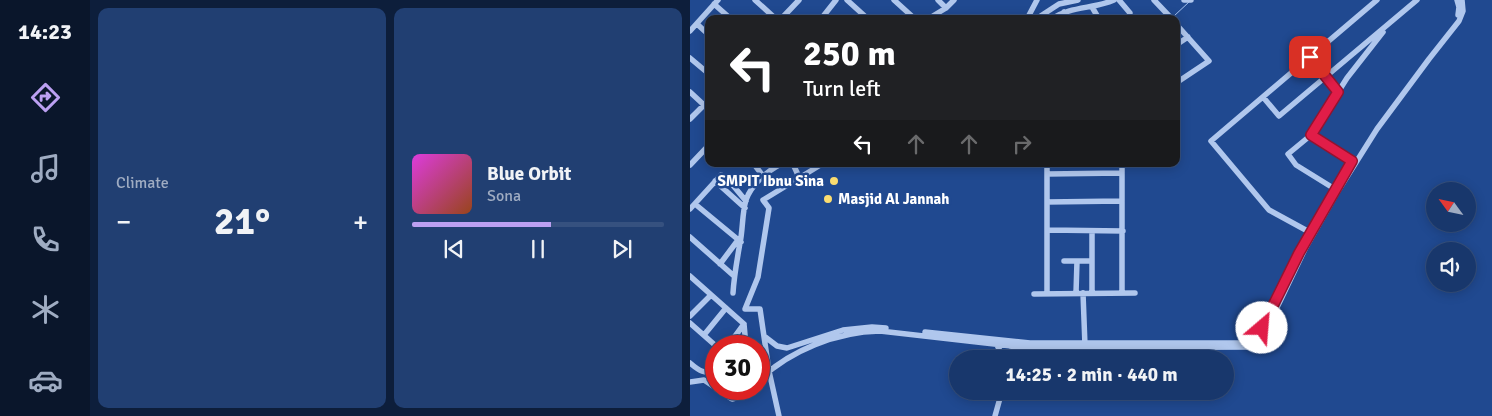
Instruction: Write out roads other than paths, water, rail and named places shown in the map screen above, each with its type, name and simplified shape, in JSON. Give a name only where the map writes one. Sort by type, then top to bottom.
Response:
[{"type":"street","points":[[755,0],[772,15]]},
{"type":"street","points":[[825,15],[836,0]]},
{"type":"street","points":[[894,0],[910,15]]},
{"type":"street","points":[[938,0],[946,8]]},
{"type":"street","points":[[935,15],[954,0]]},
{"type":"street","points":[[1029,15],[1037,0]]},
{"type":"street","points":[[1041,15],[1057,2],[1078,0]]},
{"type":"street","points":[[1059,15],[1064,12],[1092,7],[1114,0]]},
{"type":"street","points":[[1119,0],[1130,13],[1129,15]]},
{"type":"street","points":[[1154,0],[1168,15]]},
{"type":"street","points":[[1184,0],[1191,0]]},
{"type":"street","points":[[1312,233],[1268,210],[1211,141],[1377,0]]},
{"type":"street","points":[[1263,97],[1279,116],[1417,0]]},
{"type":"street","points":[[1457,0],[1460,16]]},
{"type":"street","points":[[770,370],[785,358],[821,343],[846,335],[870,331],[997,345],[1255,345],[1336,190],[1397,95],[1460,16],[1463,7],[1462,0]]},
{"type":"street","points":[[784,15],[797,1]]},
{"type":"street","points":[[849,1],[864,15]]},
{"type":"street","points":[[690,31],[716,2],[727,15]]},
{"type":"street","points":[[1092,7],[1096,15]]},
{"type":"street","points":[[1336,190],[1296,165],[1288,154],[1311,135],[1347,78],[1391,22]]},
{"type":"street","points":[[697,24],[705,31]]},
{"type":"street","points":[[1180,28],[1208,60],[1180,80]]},
{"type":"street","points":[[1180,43],[1188,37]]},
{"type":"street","points":[[1310,57],[1338,92]]},
{"type":"street","points":[[690,58],[705,71]]},
{"type":"street","points":[[690,92],[705,101]]},
{"type":"street","points":[[690,119],[705,103]]},
{"type":"street","points":[[1311,135],[1354,162]]},
{"type":"street","points":[[690,165],[705,149]]},
{"type":"street","points":[[756,167],[763,176]]},
{"type":"street","points":[[734,293],[734,276],[746,201],[763,176],[775,167]]},
{"type":"street","points":[[794,167],[799,176]]},
{"type":"street","points":[[764,335],[760,309],[745,309],[758,277],[768,218],[769,208],[763,200],[810,167]]},
{"type":"street","points":[[1047,167],[1047,294]]},
{"type":"street","points":[[1122,167],[1122,293]]},
{"type":"street","points":[[1048,174],[1122,173]]},
{"type":"street","points":[[690,209],[719,176],[724,175],[746,201]]},
{"type":"street","points":[[715,181],[745,208]]},
{"type":"street","points":[[1048,202],[1122,201]]},
{"type":"street","points":[[695,204],[739,241]]},
{"type":"street","points":[[1047,230],[1122,231]]},
{"type":"street","points":[[1092,231],[1092,293]]},
{"type":"street","points":[[690,237],[734,276]]},
{"type":"street","points":[[720,264],[739,241]]},
{"type":"street","points":[[1064,261],[1092,261]]},
{"type":"street","points":[[1076,293],[1077,261]]},
{"type":"street","points":[[690,276],[744,324],[745,335]]},
{"type":"street","points":[[1084,293],[1085,345]]},
{"type":"street","points":[[1034,294],[1135,293]]},
{"type":"street","points":[[690,316],[711,294]]},
{"type":"street","points":[[690,324],[704,335],[726,308]]},
{"type":"street","points":[[736,335],[744,324]]},
{"type":"street","points":[[770,341],[777,346],[791,348],[843,330],[872,326],[1013,344],[1028,348],[1085,345]]},
{"type":"street","points":[[1012,350],[1013,344]]},
{"type":"street","points":[[997,345],[1000,350]]},
{"type":"street","points":[[783,348],[785,358]]},
{"type":"street","points":[[690,363],[697,369],[705,372]]},
{"type":"street","points":[[770,376],[779,416]]},
{"type":"street","points":[[690,382],[705,381]]},
{"type":"street","points":[[995,416],[999,400]]},
{"type":"waterway","points":[[1175,15],[1189,2]]},
{"type":"place","name":"SMPIT Ibnu Sina","points":[[834,181]]},
{"type":"place","name":"Masjid Al Jannah","points":[[828,199]]}]
